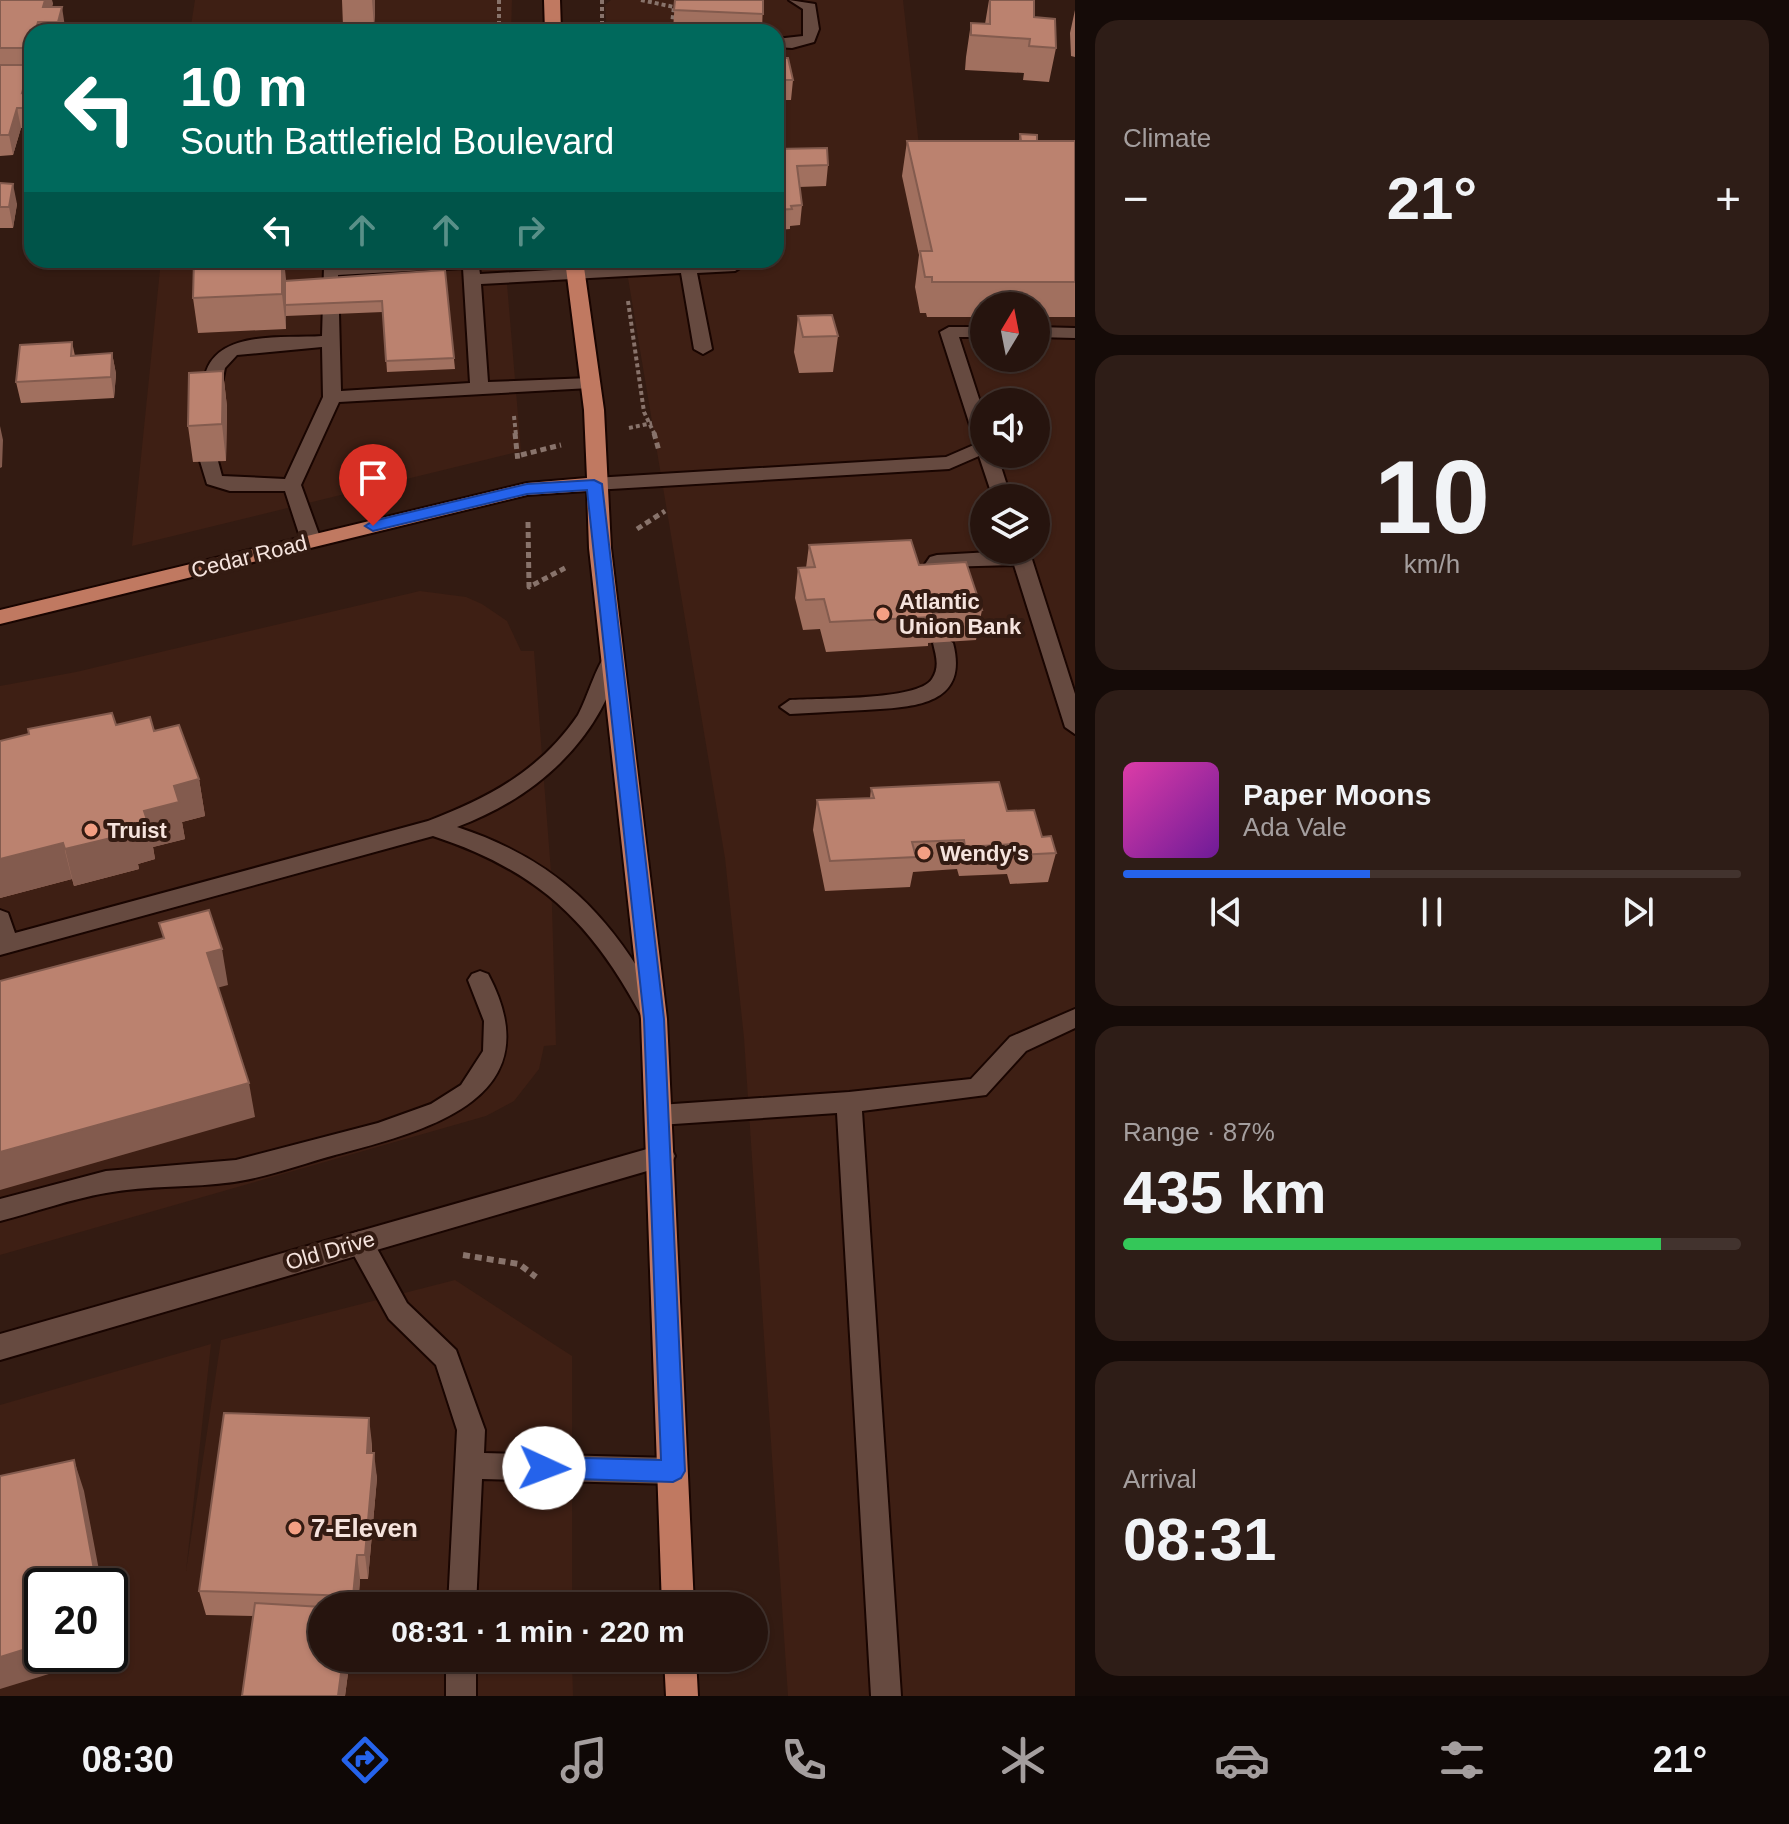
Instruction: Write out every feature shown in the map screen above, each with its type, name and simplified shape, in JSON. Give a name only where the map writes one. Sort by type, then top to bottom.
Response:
[{"type":"main road","points":[[552,0],[553,24]]},
{"type":"main road","points":[[575,268],[590,383],[594,484],[654,1019],[677,1592]]},
{"type":"main road","name":"Cedar Road","points":[[0,617],[527,489],[594,484]]},
{"type":"main road","points":[[681,1672],[682,1696]]},
{"type":"street","name":"Old Drive","points":[[0,1347],[661,1156]]},
{"type":"lane","points":[[784,42],[809,39],[812,29],[810,7],[796,0]]},
{"type":"lane","points":[[311,540],[292,485],[332,397],[330,271],[377,268]]},
{"type":"lane","points":[[472,268],[479,388]]},
{"type":"lane","points":[[474,279],[559,268]]},
{"type":"lane","points":[[689,268],[703,349]]},
{"type":"lane","points":[[970,332],[949,332],[970,399]]},
{"type":"lane","points":[[1050,332],[1075,333]]},
{"type":"lane","points":[[211,408],[214,368],[227,353],[239,347],[331,341]]},
{"type":"lane","points":[[332,397],[590,383]]},
{"type":"lane","points":[[594,484],[949,463],[970,452]]},
{"type":"lane","points":[[209,461],[214,480],[230,485],[292,485]]},
{"type":"lane","points":[[928,595],[924,580],[937,561],[970,558]]},
{"type":"lane","points":[[1023,564],[1075,727]]},
{"type":"lane","points":[[0,919],[3,946],[433,828],[501,799],[551,759],[574,733],[608,677],[613,641]]},
{"type":"lane","points":[[790,707],[918,699],[940,685],[948,662],[943,643]]},
{"type":"lane","points":[[433,828],[472,839],[512,856],[560,887],[609,940],[630,969],[654,1019]]},
{"type":"lane","points":[[0,1210],[106,1182],[236,1171],[380,1133],[440,1111],[470,1092],[490,1066],[495,1051],[496,1021],[480,980]]},
{"type":"lane","points":[[659,1115],[849,1102],[977,1088],[1018,1044],[1075,1018]]},
{"type":"lane","points":[[849,1102],[886,1696]]},
{"type":"lane","points":[[360,1242],[398,1311],[447,1358],[471,1430],[463,1592]]},
{"type":"lane","points":[[469,1466],[673,1471]]},
{"type":"lane","points":[[461,1672],[461,1696]]},
{"type":"path","points":[[499,0],[499,24]]},
{"type":"path","points":[[602,0],[602,24]]},
{"type":"path","points":[[641,0],[668,3],[674,7],[672,24]]},
{"type":"path","points":[[633,268],[644,412],[652,423]]},
{"type":"path","points":[[447,1256],[474,1254],[501,1259],[519,1264],[536,1277]]},
{"type":"shaded area","points":[[195,0],[512,0],[511,24],[191,24]]},
{"type":"shaded area","points":[[611,0],[903,0],[921,164],[1075,170],[1075,1696],[788,1696],[744,1038],[725,858],[626,268],[784,268],[784,24],[606,24],[605,5]]},
{"type":"shaded area","points":[[160,268],[506,268],[521,451],[132,546]]},
{"type":"shaded area","points":[[420,591],[466,597],[482,604],[507,621],[521,651],[534,651],[551,872],[556,1045],[544,1046],[539,1069],[514,1101],[486,1116],[0,1255],[0,686],[76,672]]},
{"type":"shaded area","points":[[455,1280],[572,1356],[572,1592],[308,1592],[308,1672],[572,1672],[573,1696],[0,1696],[0,1405],[211,1344],[186,1571],[221,1340]]},
{"type":"building","points":[[0,0],[45,0],[43,7],[62,7],[58,22],[24,24],[24,48],[0,48]]},
{"type":"building","points":[[675,0],[763,0],[763,14],[674,10]]},
{"type":"building","points":[[990,0],[1034,0],[1034,17],[1055,19],[1056,48],[1029,46],[1030,39],[971,35],[971,23],[990,24]]},
{"type":"building","points":[[784,58],[788,58],[793,80],[784,80]]},
{"type":"building","points":[[0,65],[24,65],[24,108],[17,108],[9,135],[0,135]]},
{"type":"building","points":[[1020,134],[1037,135],[1037,141],[1021,141]]},
{"type":"building","points":[[907,141],[1075,141],[1075,282],[932,282],[932,277],[925,277],[920,251],[932,251]]},
{"type":"building","points":[[827,148],[828,165],[797,166],[802,205],[791,206],[792,209],[784,210],[784,149]]},
{"type":"building","points":[[0,183],[13,184],[9,207],[0,207]]},
{"type":"building","points":[[194,268],[282,268],[282,294],[193,298]]},
{"type":"building","points":[[445,270],[454,358],[386,361],[382,301],[285,305],[285,281]]},
{"type":"building","points":[[832,315],[838,336],[803,337],[798,316]]},
{"type":"building","points":[[72,342],[71,356],[112,353],[111,377],[16,382],[20,345]]},
{"type":"building","points":[[223,371],[222,424],[188,426],[189,373]]},
{"type":"building","points":[[911,540],[919,565],[966,562],[982,610],[933,613],[933,617],[830,622],[824,599],[806,600],[798,568],[815,567],[809,545]]},
{"type":"building","name":"Truist","points":[[112,713],[116,725],[150,717],[154,731],[179,725],[199,779],[174,786],[179,802],[144,811],[148,823],[130,828],[132,833],[65,849],[63,843],[0,859],[0,741],[29,734],[28,729]]},
{"type":"building","points":[[999,782],[1007,811],[1034,810],[1042,837],[1051,836],[1056,853],[1017,855],[1014,844],[965,847],[964,840],[912,842],[916,857],[830,861],[817,800],[874,798],[871,788]]},
{"type":"building","points":[[209,910],[222,949],[207,953],[249,1083],[0,1152],[0,981],[164,938],[159,923]]},
{"type":"building","name":"7-Eleven","points":[[224,1413],[369,1418],[367,1453],[374,1453],[365,1555],[357,1555],[353,1592],[308,1592],[308,1595],[199,1591]]},
{"type":"building","points":[[74,1460],[94,1568],[24,1568],[24,1650],[0,1657],[0,1476]]},
{"type":"building","points":[[255,1603],[308,1606],[308,1672],[341,1672],[338,1696],[242,1696]]},
{"type":"place","name":"Atlantic Union Bank","points":[[883,614]]},
{"type":"place","name":"Truist","points":[[91,830]]},
{"type":"place","name":"Wendy's","points":[[924,853]]},
{"type":"place","name":"7-Eleven","points":[[295,1528]]},
{"type":"route","points":[[373,526],[527,489],[594,484],[654,1019],[673,1471],[544,1468]]}]
